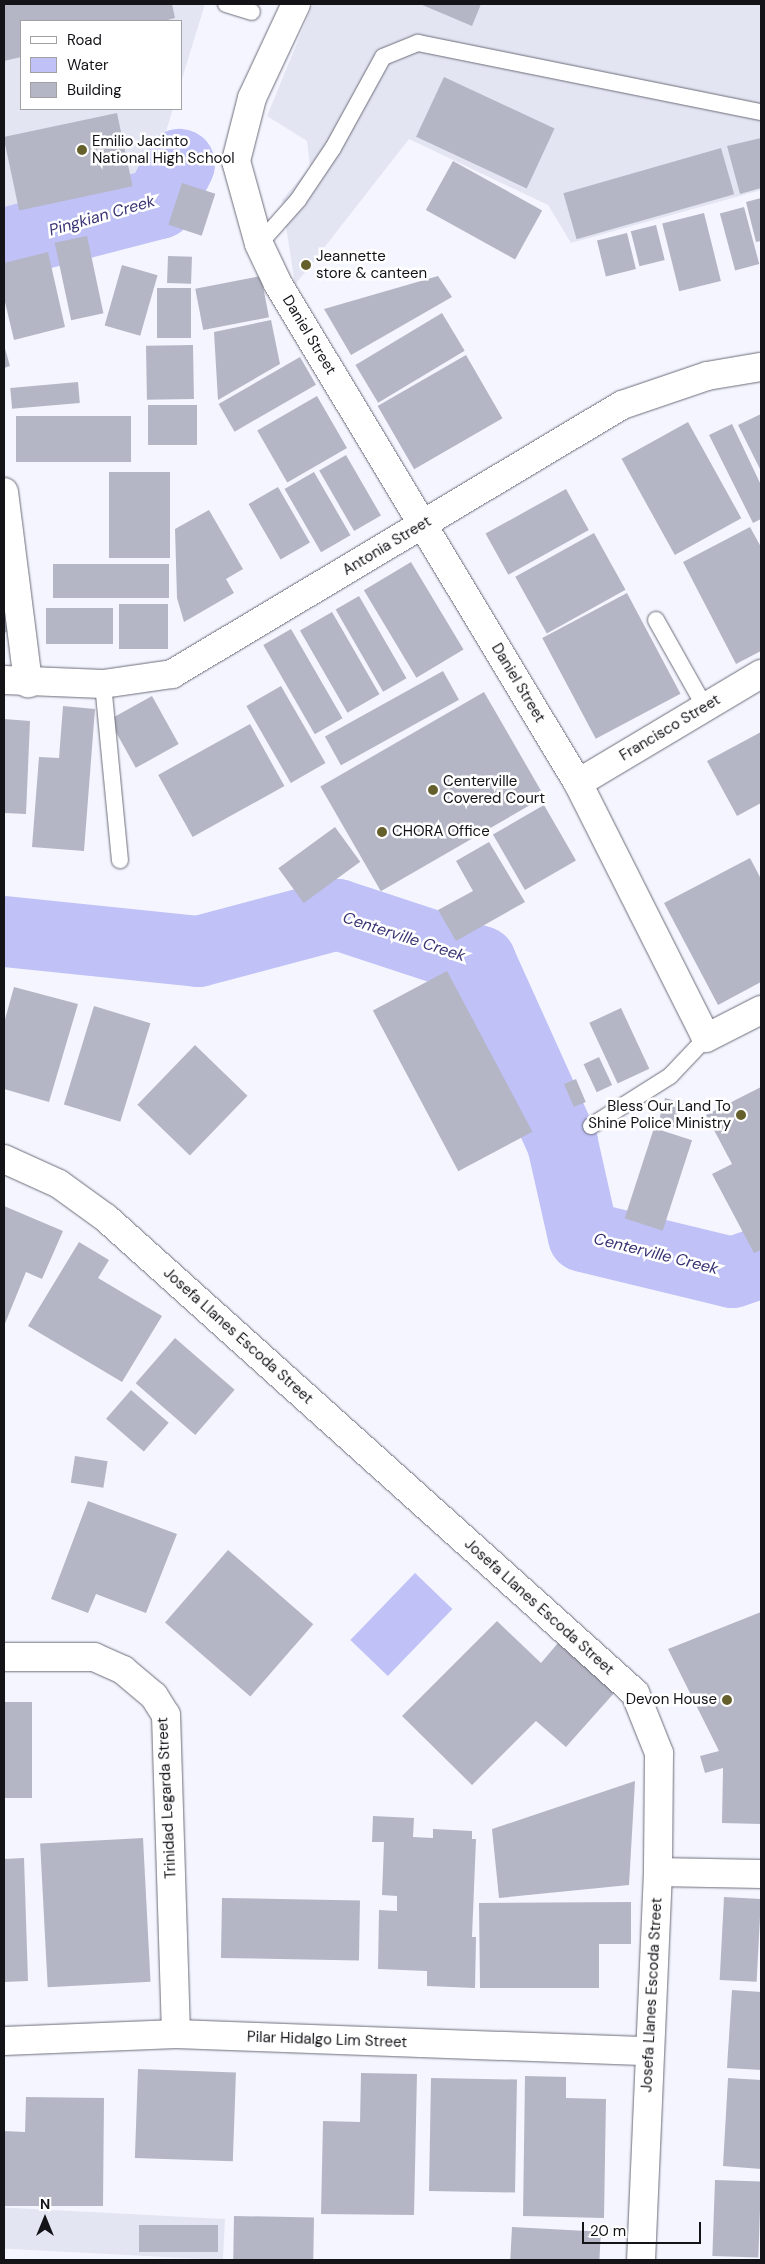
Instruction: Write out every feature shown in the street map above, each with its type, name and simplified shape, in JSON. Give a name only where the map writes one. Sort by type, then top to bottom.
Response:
[{"type":"street","name":"Daniel Street","points":[[296,4],[252,98],[236,162],[259,244],[278,284],[578,783],[706,1038]]},
{"type":"street","name":"Antonia Street","points":[[16,682],[103,684],[172,674],[622,405],[707,376],[761,367]]},
{"type":"street","points":[[4,492],[16,682]]},
{"type":"street","name":"Francisco Street","points":[[578,783],[761,674]]},
{"type":"street","points":[[706,1038],[761,1010]]},
{"type":"street","name":"Josefa Llanes Escoda Street","points":[[4,1159],[59,1184],[106,1218],[635,1693],[659,1752],[658,1872],[641,2260]]},
{"type":"street","name":"Trinidad Legarda Street","points":[[4,1657],[94,1657],[123,1670],[154,1696],[166,1715],[176,2034]]},
{"type":"street","points":[[658,1872],[761,1874]]},
{"type":"street","name":"Pilar Hidalgo Lim Street","points":[[4,2041],[176,2034],[649,2051]]},
{"type":"lane","points":[[226,4],[252,12]]},
{"type":"lane","points":[[259,244],[298,200],[333,148],[383,57],[418,43],[761,112]]},
{"type":"lane","points":[[656,620],[705,707]]},
{"type":"lane","points":[[103,684],[120,860]]},
{"type":"lane","points":[[591,1126],[670,1076],[706,1038]]},
{"type":"shaded area","name":"Emilio Jacinto National High School","points":[[4,4],[205,4],[182,79],[182,20],[20,20],[20,110],[173,110],[147,192],[4,227]]},
{"type":"shaded area","points":[[313,4],[761,4],[761,190],[571,243],[548,205],[409,139],[295,285],[282,200],[310,167],[307,141],[267,116]]},
{"type":"shaded area","points":[[4,2207],[225,2219],[223,2260],[4,2248]]},
{"type":"water","points":[[415,1573],[452,1609],[388,1676],[350,1640]]},
{"type":"building","points":[[4,4],[172,4],[175,18],[168,20],[20,20],[20,57],[4,61]]},
{"type":"building","points":[[420,4],[481,4],[472,26]]},
{"type":"building","points":[[444,77],[555,129],[527,188],[416,137]]},
{"type":"building","points":[[117,113],[133,186],[19,210],[4,137]]},
{"type":"building","points":[[761,138],[761,188],[740,194],[727,146]]},
{"type":"building","points":[[721,148],[734,194],[577,239],[563,193]]},
{"type":"building","points":[[453,161],[542,210],[515,259],[426,210]]},
{"type":"building","points":[[182,183],[215,194],[202,236],[168,225]]},
{"type":"building","points":[[761,198],[761,241],[756,242],[746,202]]},
{"type":"building","points":[[744,207],[759,264],[735,270],[720,213]]},
{"type":"building","points":[[704,213],[721,281],[679,291],[662,223]]},
{"type":"building","points":[[656,225],[665,260],[639,266],[631,231]]},
{"type":"building","points":[[627,233],[636,269],[606,276],[597,240]]},
{"type":"building","points":[[87,236],[103,313],[71,320],[55,243]]},
{"type":"building","points":[[48,252],[65,327],[14,340],[4,298],[4,263]]},
{"type":"building","points":[[168,256],[192,257],[191,284],[167,283]]},
{"type":"building","points":[[122,265],[158,275],[140,336],[105,326]]},
{"type":"building","points":[[261,276],[269,317],[203,330],[195,289]]},
{"type":"building","points":[[438,276],[452,297],[351,355],[324,309]]},
{"type":"building","points":[[157,288],[191,288],[191,338],[157,338]]},
{"type":"building","points":[[442,313],[465,351],[378,403],[355,365]]},
{"type":"building","points":[[271,320],[280,364],[218,400],[214,332]]},
{"type":"building","points":[[4,345],[10,366],[4,368]]},
{"type":"building","points":[[193,345],[194,399],[147,400],[146,346]]},
{"type":"building","points":[[466,355],[503,418],[414,469],[378,406]]},
{"type":"building","points":[[300,357],[316,385],[235,432],[219,404]]},
{"type":"building","points":[[78,382],[80,403],[12,409],[10,388]]},
{"type":"building","points":[[317,396],[347,448],[287,482],[257,430]]},
{"type":"building","points":[[148,405],[197,405],[197,445],[148,445]]},
{"type":"building","points":[[761,414],[761,471],[738,425]]},
{"type":"building","points":[[16,416],[131,416],[131,462],[16,462]]},
{"type":"building","points":[[688,422],[741,518],[675,555],[622,459]]},
{"type":"building","points":[[732,424],[761,485],[761,519],[753,523],[709,435]]},
{"type":"building","points":[[346,455],[381,516],[354,531],[319,470]]},
{"type":"building","points":[[109,472],[170,472],[170,558],[109,558]]},
{"type":"building","points":[[314,472],[350,535],[321,552],[285,489]]},
{"type":"building","points":[[278,487],[310,542],[281,559],[249,504]]},
{"type":"building","points":[[566,489],[589,530],[508,575],[486,534]]},
{"type":"building","points":[[209,510],[243,569],[226,579],[234,593],[184,622],[177,598],[175,529]]},
{"type":"building","points":[[750,527],[761,547],[761,651],[736,664],[683,562]]},
{"type":"building","points":[[594,533],[626,590],[547,633],[515,577]]},
{"type":"building","points":[[411,562],[464,649],[416,678],[364,590]]},
{"type":"building","points":[[53,564],[169,564],[169,598],[53,598]]},
{"type":"building","points":[[627,593],[681,694],[596,739],[542,638]]},
{"type":"building","points":[[359,596],[407,678],[383,692],[336,610]]},
{"type":"building","points":[[119,604],[168,604],[168,649],[119,649]]},
{"type":"building","points":[[4,606],[14,606],[15,632],[5,632]]},
{"type":"building","points":[[46,608],[113,608],[113,644],[46,644]]},
{"type":"building","points":[[332,612],[380,694],[347,713],[300,630]]},
{"type":"building","points":[[291,629],[343,718],[315,734],[263,645]]},
{"type":"building","points":[[443,671],[459,700],[341,765],[325,736]]},
{"type":"building","points":[[281,686],[326,763],[291,783],[246,706]]},
{"type":"building","name":"Centerville Covered Court","points":[[484,692],[544,797],[381,891],[320,787]]},
{"type":"building","points":[[152,696],[179,744],[136,768],[109,720]]},
{"type":"building","points":[[63,706],[95,709],[84,851],[32,847],[39,757],[59,758]]},
{"type":"building","points":[[4,719],[30,721],[26,814],[4,813]]},
{"type":"building","points":[[250,724],[284,786],[193,837],[158,775]]},
{"type":"building","points":[[761,732],[761,803],[737,816],[707,761]]},
{"type":"building","points":[[544,805],[576,860],[525,890],[493,834]]},
{"type":"building","points":[[335,827],[360,862],[304,903],[278,868]]},
{"type":"building","points":[[489,842],[525,902],[456,941],[438,910],[473,891],[456,861]]},
{"type":"building","points":[[750,858],[761,879],[761,982],[718,1005],[664,903]]},
{"type":"building","points":[[447,971],[532,1132],[458,1171],[373,1010]]},
{"type":"building","points":[[14,987],[78,1004],[49,1102],[4,1089],[4,1023]]},
{"type":"building","points":[[94,1006],[150,1023],[120,1122],[64,1104]]},
{"type":"building","points":[[621,1008],[649,1069],[618,1084],[589,1023]]},
{"type":"building","points":[[195,1045],[248,1096],[190,1155],[137,1105]]},
{"type":"building","points":[[599,1057],[612,1085],[597,1092],[584,1064]]},
{"type":"building","points":[[576,1079],[586,1102],[574,1107],[564,1084]]},
{"type":"building","points":[[761,1087],[761,1250],[754,1253],[712,1174],[732,1164],[706,1115]]},
{"type":"building","points":[[665,1098],[680,1102],[674,1127],[658,1123]]},
{"type":"building","points":[[654,1128],[692,1140],[663,1231],[625,1218]]},
{"type":"building","points":[[4,1206],[63,1231],[42,1279],[26,1272],[4,1326]]},
{"type":"building","points":[[79,1242],[109,1260],[98,1278],[162,1316],[122,1382],[28,1326]]},
{"type":"building","points":[[175,1338],[235,1390],[195,1435],[136,1383]]},
{"type":"building","points":[[131,1390],[169,1423],[144,1451],[106,1419]]},
{"type":"building","points":[[75,1456],[108,1461],[103,1488],[71,1483]]},
{"type":"building","points":[[88,1501],[177,1534],[146,1613],[96,1594],[88,1613],[51,1599]]},
{"type":"building","points":[[228,1550],[313,1624],[250,1697],[165,1622]]},
{"type":"building","name":"Devon House","points":[[761,1612],[761,1824],[722,1823],[723,1768],[705,1773],[700,1756],[719,1751],[668,1649]]},
{"type":"building","points":[[497,1621],[541,1663],[558,1643],[615,1692],[566,1747],[536,1721],[472,1785],[402,1716]]},
{"type":"building","points":[[4,1702],[32,1702],[32,1798],[4,1798]]},
{"type":"building","points":[[635,1781],[629,1885],[499,1898],[492,1829]]},
{"type":"building","points":[[373,1816],[414,1818],[413,1837],[433,1838],[433,1829],[472,1831],[472,1839],[476,1839],[472,1937],[476,1937],[475,1988],[427,1986],[427,1971],[378,1969],[379,1910],[397,1911],[397,1896],[382,1895],[384,1842],[372,1842]]},
{"type":"building","points":[[143,1838],[151,1982],[48,1987],[40,1843]]},
{"type":"building","points":[[24,1858],[28,1981],[4,1982],[4,1859]]},
{"type":"building","points":[[724,1897],[761,1899],[757,1982],[720,1980]]},
{"type":"building","points":[[222,1898],[360,1900],[359,1960],[221,1958]]},
{"type":"building","points":[[631,1902],[631,1944],[599,1944],[599,1988],[480,1988],[479,1903]]},
{"type":"building","points":[[732,1990],[761,1992],[761,2070],[727,2068]]},
{"type":"building","points":[[138,2069],[236,2072],[233,2161],[135,2158]]},
{"type":"building","points":[[361,2073],[417,2074],[414,2215],[321,2214],[323,2121],[360,2122]]},
{"type":"building","points":[[525,2076],[566,2077],[566,2098],[606,2099],[604,2218],[523,2216]]},
{"type":"building","points":[[431,2078],[517,2080],[515,2192],[429,2191]]},
{"type":"building","points":[[728,2078],[761,2080],[761,2169],[723,2166]]},
{"type":"building","points":[[26,2097],[104,2098],[103,2206],[4,2206],[4,2131],[25,2132]]},
{"type":"building","points":[[715,2180],[761,2182],[758,2258],[712,2256]]},
{"type":"building","points":[[234,2216],[314,2217],[313,2260],[233,2260]]},
{"type":"building","points":[[139,2225],[218,2225],[218,2252],[139,2252]]},
{"type":"building","points":[[512,2227],[601,2232],[599,2260],[510,2260]]},
{"type":"waterway","name":"Pingkian Creek","points":[[4,243],[159,203],[179,164]]},
{"type":"waterway","name":"Centerville Creek","points":[[4,931],[198,951],[337,914],[480,961],[562,1143],[583,1236],[732,1272],[761,1262]]},
{"type":"place","name":"Emilio Jacinto National High School","points":[[82,150]]},
{"type":"place","name":"Jeannette store & canteen","points":[[306,265]]},
{"type":"place","name":"Centerville Covered Court","points":[[433,790]]},
{"type":"place","name":"CHORA Office","points":[[382,832]]},
{"type":"place","name":"Bless Our Land To Shine Police Ministry","points":[[741,1115]]},
{"type":"place","name":"Devon House","points":[[727,1700]]}]
